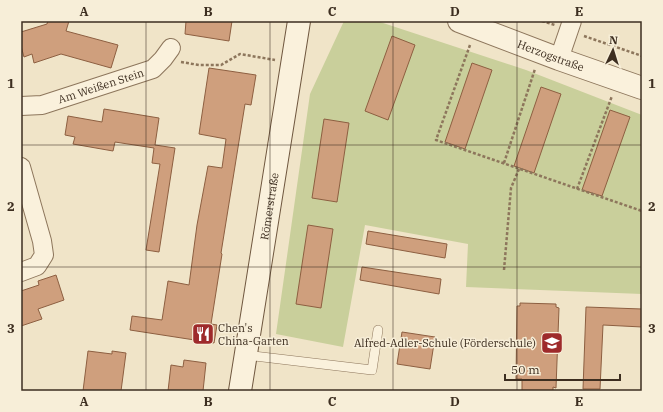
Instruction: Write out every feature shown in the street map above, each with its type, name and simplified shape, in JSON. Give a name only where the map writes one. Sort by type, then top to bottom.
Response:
[{"type":"main road","name":"Römerstraße","points":[[240,391],[300,21]]},
{"type":"main road","name":"Herzogstraße","points":[[468,24],[550,56],[642,88]]},
{"type":"street","points":[[550,56],[570,26]]},
{"type":"street","name":"Am Weißen Stein","points":[[21,106],[42,105],[153,69],[167,54]]},
{"type":"street","points":[[21,272],[37,266],[44,256],[42,241],[23,178]]},
{"type":"lane","points":[[245,355],[372,370],[378,330]]},
{"type":"path","points":[[542,21],[570,26],[642,56]]},
{"type":"path","points":[[468,24],[436,140],[642,211]]},
{"type":"path","points":[[167,54],[199,65],[221,65],[240,54],[293,63]]},
{"type":"path","points":[[504,163],[550,56]]},
{"type":"path","points":[[577,189],[619,80]]},
{"type":"path","points":[[504,270],[511,188],[519,169]]},
{"type":"green space","points":[[344,21],[377,21],[526,70],[642,115],[642,294],[466,287],[468,244],[365,225],[343,347],[276,334],[310,94]]},
{"type":"building","points":[[48,21],[69,21],[66,31],[118,45],[111,68],[61,54],[34,63],[32,54],[24,57],[21,46],[21,32],[47,24]]},
{"type":"building","points":[[186,21],[232,21],[229,41],[185,34]]},
{"type":"building","points":[[392,36],[415,45],[388,120],[365,111]]},
{"type":"building","points":[[472,63],[492,70],[465,149],[445,142]]},
{"type":"building","points":[[209,68],[256,75],[251,105],[245,104],[221,253],[211,324],[217,325],[214,343],[130,330],[132,316],[162,320],[168,281],[189,285],[197,225],[208,166],[222,168],[226,139],[199,134]]},
{"type":"building","points":[[541,87],[561,94],[534,173],[514,166]]},
{"type":"building","points":[[104,109],[159,118],[155,145],[175,148],[159,252],[146,250],[160,164],[152,163],[154,148],[115,142],[113,151],[73,144],[75,137],[65,135],[68,116],[102,122]]},
{"type":"building","points":[[610,110],[630,117],[602,196],[582,190]]},
{"type":"building","points":[[324,119],[349,123],[337,202],[312,198]]},
{"type":"building","points":[[308,225],[333,229],[321,308],[296,304]]},
{"type":"building","points":[[368,231],[447,244],[445,258],[366,244]]},
{"type":"building","points":[[362,267],[441,279],[439,294],[360,280]]},
{"type":"building","points":[[56,275],[64,300],[38,309],[42,319],[21,326],[21,291],[39,285],[38,281]]},
{"type":"building","points":[[520,303],[556,304],[556,307],[559,308],[556,388],[553,387],[553,391],[522,391],[522,379],[516,379],[517,306],[520,306]]},
{"type":"building","points":[[586,307],[642,309],[642,327],[603,325],[600,389],[583,389]]},
{"type":"building","points":[[402,332],[435,337],[430,369],[397,364]]},
{"type":"building","points":[[88,351],[112,354],[112,351],[126,353],[121,391],[83,391]]},
{"type":"building","points":[[184,360],[206,363],[203,391],[168,391],[171,365],[183,367]]},
{"type":"place","name":"Chen's China-Garten","points":[[203,334]]},
{"type":"place","name":"Alfred-Adler-Schule (Förderschule)","points":[[552,343]]}]
